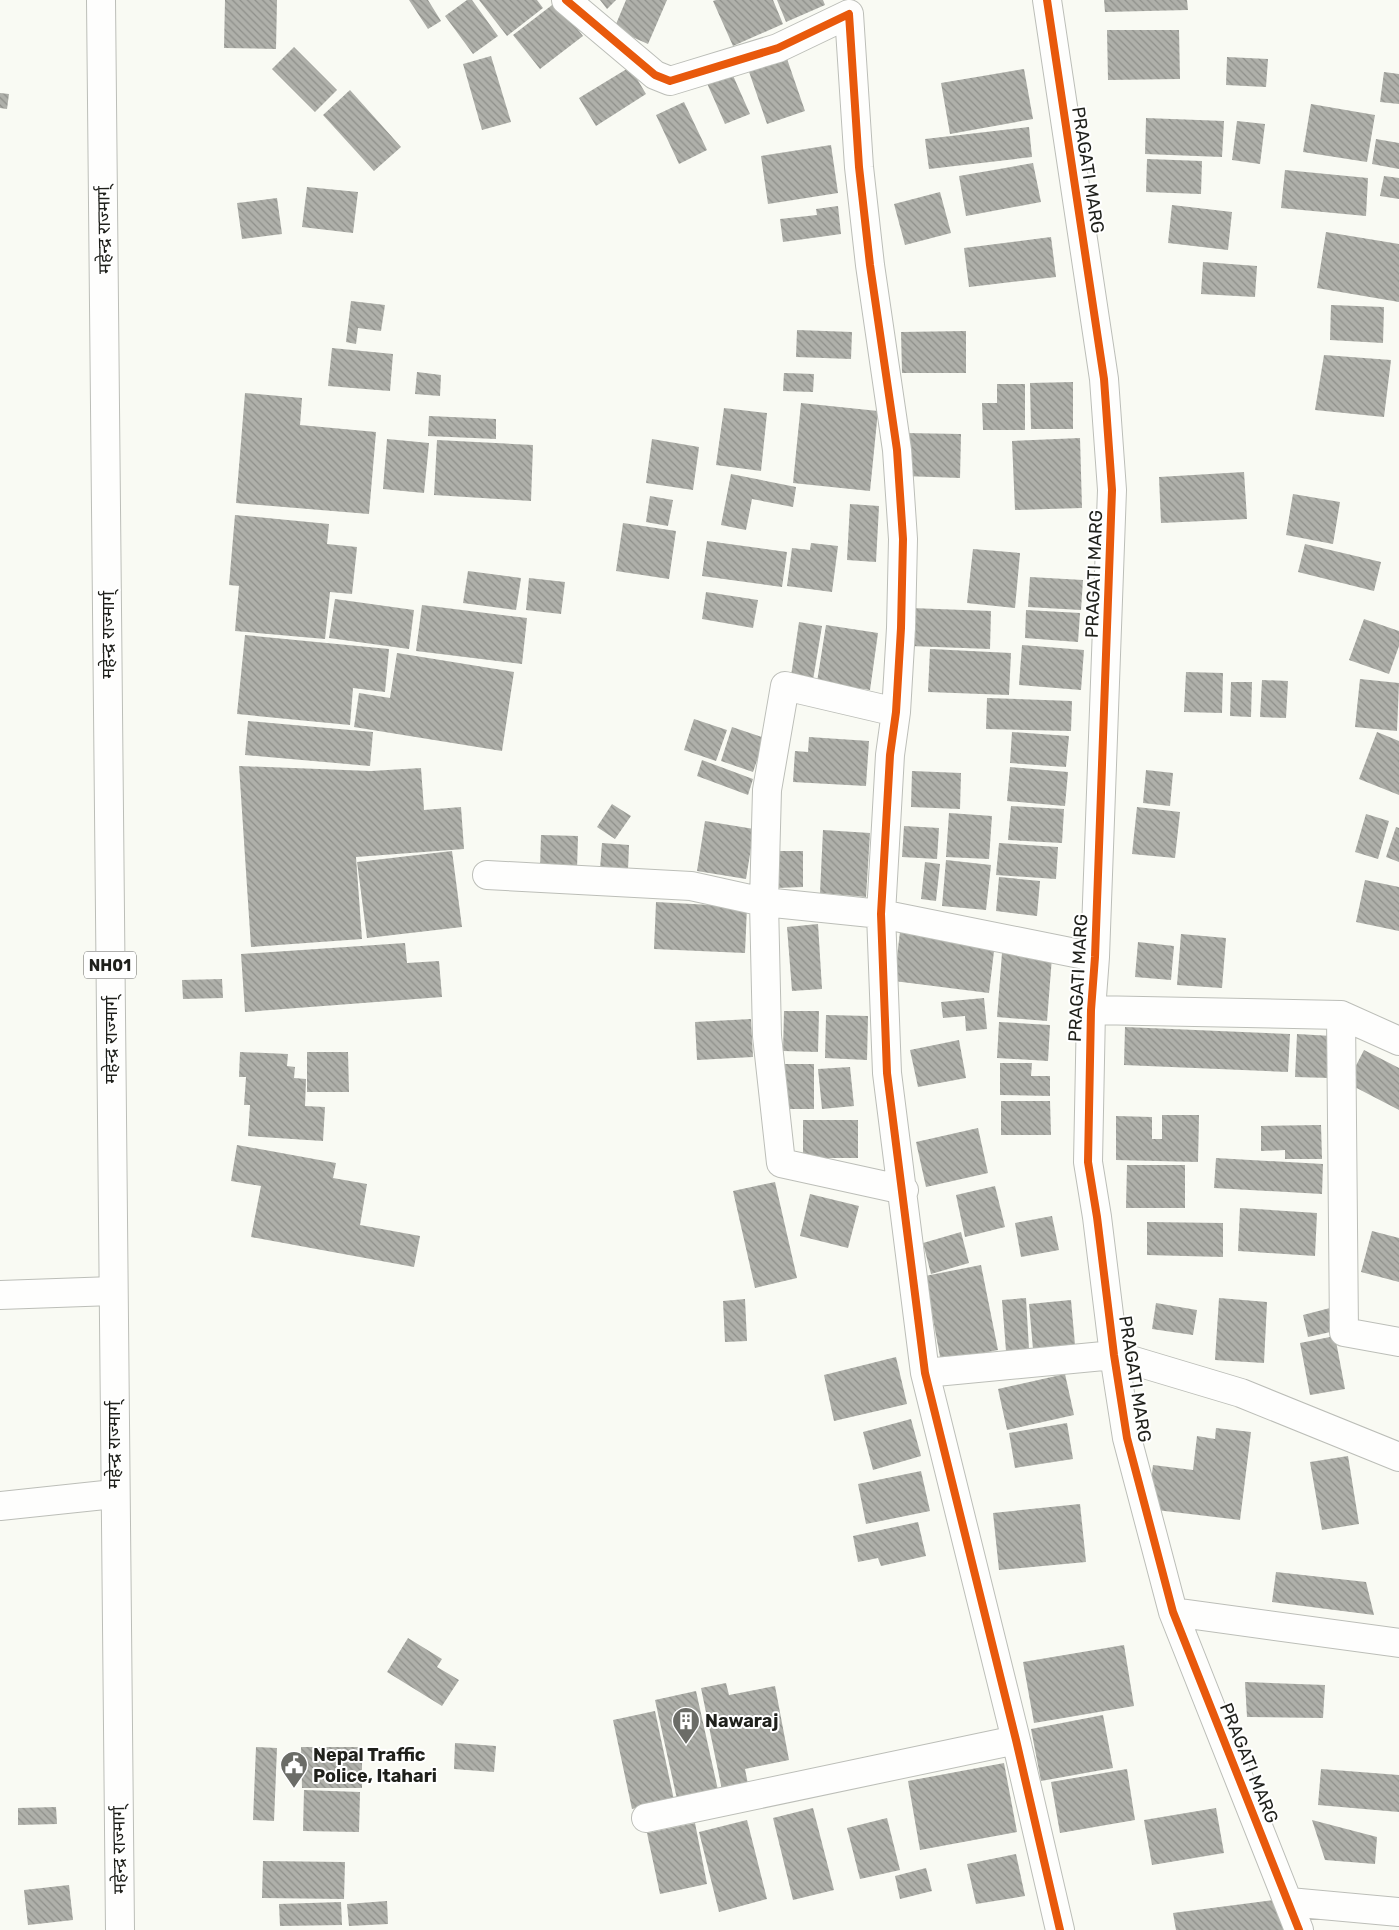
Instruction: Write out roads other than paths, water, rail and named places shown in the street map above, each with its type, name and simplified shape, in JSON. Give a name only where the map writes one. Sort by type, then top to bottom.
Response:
[{"type":"main road","name":"महेन्द्र राज्मार्ग्","points":[[102,0],[114,1494],[120,1930]]},
{"type":"main road","points":[[566,0],[655,75],[670,81],[778,48],[847,7],[859,167],[870,265],[897,450],[903,539],[896,712],[890,756],[881,914],[887,1073],[904,1190],[925,1373],[1016,1740],[1060,1930]]},
{"type":"main road","name":"PRAGATI MARG","points":[[1047,0],[1104,379],[1112,490],[1095,957],[1091,1010],[1088,1162],[1098,1217],[1114,1355],[1127,1438],[1173,1612],[1299,1930]]},
{"type":"main road","points":[[896,712],[784,686],[767,790],[764,902],[767,1036],[781,1163],[904,1190]]},
{"type":"main road","points":[[487,875],[690,886],[764,902],[881,914],[1095,957]]},
{"type":"main road","points":[[1091,1010],[1341,1015],[1399,1041]]},
{"type":"main road","points":[[1341,1015],[1344,1332],[1399,1342]]},
{"type":"main road","points":[[0,1295],[113,1291]]},
{"type":"main road","points":[[925,1373],[1114,1355],[1241,1393],[1399,1457]]},
{"type":"main road","points":[[0,1506],[114,1494]]},
{"type":"main road","points":[[1173,1612],[1399,1643]]},
{"type":"main road","points":[[646,1818],[1016,1740]]},
{"type":"main road","points":[[1289,1902],[1399,1912]]},
{"type":"place","name":"Nawaraj","points":[[686,1745]]},
{"type":"place","name":"Nepal Traffic Police, Itahari","points":[[294,1789]]}]
